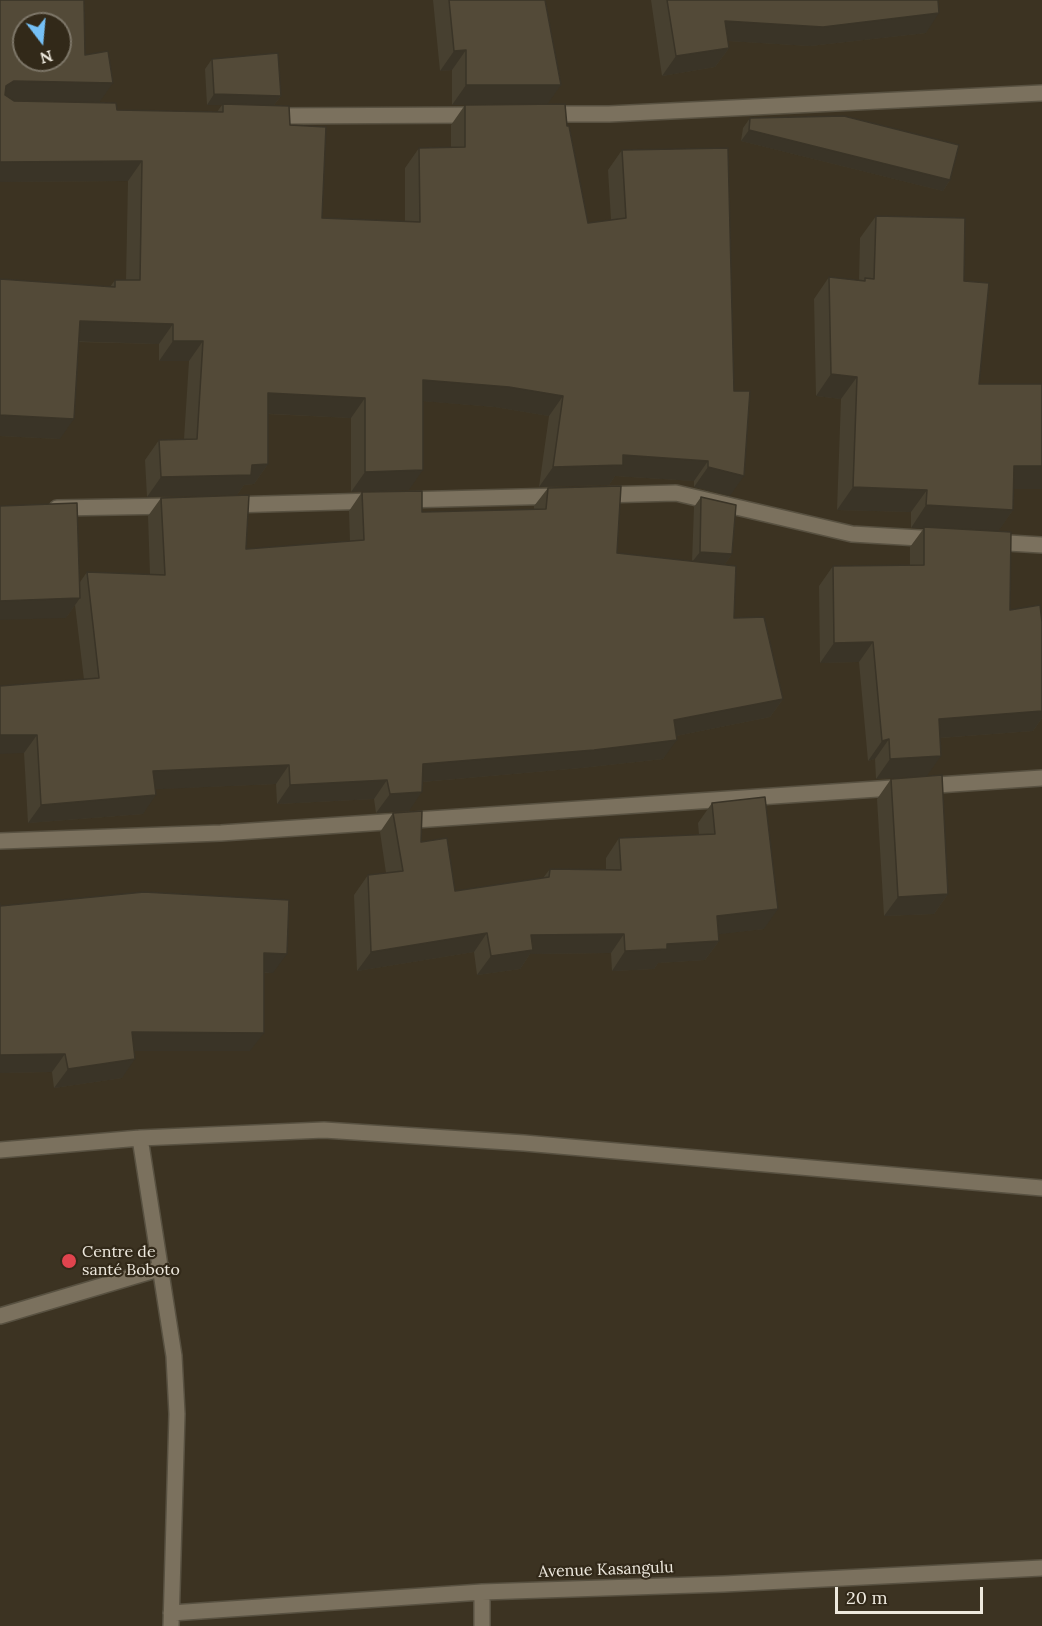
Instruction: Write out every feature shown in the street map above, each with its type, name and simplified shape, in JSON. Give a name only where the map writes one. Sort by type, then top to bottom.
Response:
[{"type":"street","points":[[526,114],[609,114],[1042,93]]},
{"type":"street","points":[[255,116],[491,115]]},
{"type":"street","points":[[211,505],[676,493],[852,534],[947,540]]},
{"type":"street","points":[[46,508],[188,506]]},
{"type":"street","points":[[971,541],[1042,545]]},
{"type":"street","points":[[0,841],[221,833],[1042,778]]},
{"type":"street","points":[[0,1150],[140,1138],[324,1130],[524,1143],[1042,1188]]},
{"type":"street","points":[[140,1138],[174,1356],[177,1414],[171,1620]]},
{"type":"street","points":[[0,1317],[162,1268]]},
{"type":"street","name":"Avenue Kasangulu","points":[[171,1620],[482,1592],[724,1584],[1042,1568]]},
{"type":"street","points":[[482,1592],[482,1626]]},
{"type":"building","points":[[0,0],[84,0],[85,55],[108,51],[113,83],[14,81],[6,86],[5,95],[14,101],[116,103],[117,110],[223,112],[223,104],[289,106],[290,125],[326,127],[322,218],[420,222],[419,148],[465,147],[465,105],[565,104],[567,126],[569,126],[588,223],[626,218],[622,150],[728,148],[734,391],[750,391],[744,476],[708,467],[708,461],[623,455],[623,465],[553,467],[563,396],[509,387],[423,380],[423,470],[365,472],[365,398],[268,393],[268,464],[252,465],[251,475],[161,477],[159,440],[197,439],[203,341],[173,341],[173,324],[80,321],[74,419],[0,415],[0,279],[115,287],[115,280],[140,280],[142,161],[0,162]]},
{"type":"building","points":[[449,0],[545,0],[561,85],[466,85],[466,50],[454,51]]},
{"type":"building","points":[[667,0],[938,0],[939,13],[823,27],[725,21],[729,48],[676,56]]},
{"type":"building","points":[[278,53],[281,96],[214,94],[212,59]]},
{"type":"building","points":[[844,116],[959,145],[950,180],[749,130],[750,118]]},
{"type":"building","points":[[876,216],[965,218],[964,281],[989,283],[979,384],[1042,384],[1042,466],[1014,466],[1013,510],[926,505],[927,490],[853,487],[857,377],[831,374],[829,277],[865,281],[865,278],[874,279]]},
{"type":"building","points":[[621,486],[617,553],[736,566],[734,618],[764,617],[783,699],[674,720],[677,740],[594,750],[423,764],[422,792],[390,794],[387,780],[290,785],[289,765],[153,771],[156,795],[41,805],[37,735],[0,735],[0,686],[99,678],[87,572],[165,575],[161,498],[249,495],[246,549],[364,540],[362,492],[422,491],[422,512],[546,509],[548,488]]},
{"type":"building","points":[[701,497],[736,505],[732,554],[700,552]]},
{"type":"building","points":[[77,503],[80,598],[0,601],[0,506]]},
{"type":"building","points":[[924,527],[1011,532],[1010,610],[1040,605],[1042,711],[939,719],[941,756],[890,759],[889,739],[882,741],[873,642],[834,643],[833,566],[924,565]]},
{"type":"building","points":[[942,775],[948,894],[898,897],[891,779]]},
{"type":"building","points":[[765,797],[778,909],[717,916],[719,941],[667,944],[667,949],[625,951],[624,934],[531,935],[533,950],[491,956],[487,933],[371,952],[368,875],[403,871],[393,813],[422,811],[421,842],[447,838],[455,891],[549,877],[550,869],[621,870],[619,838],[715,834],[712,803]]},
{"type":"building","points":[[144,892],[289,900],[287,954],[264,953],[264,1033],[132,1032],[135,1059],[68,1069],[65,1054],[0,1055],[0,906]]},
{"type":"place","name":"Centre de santé Boboto","points":[[69,1261]]}]
